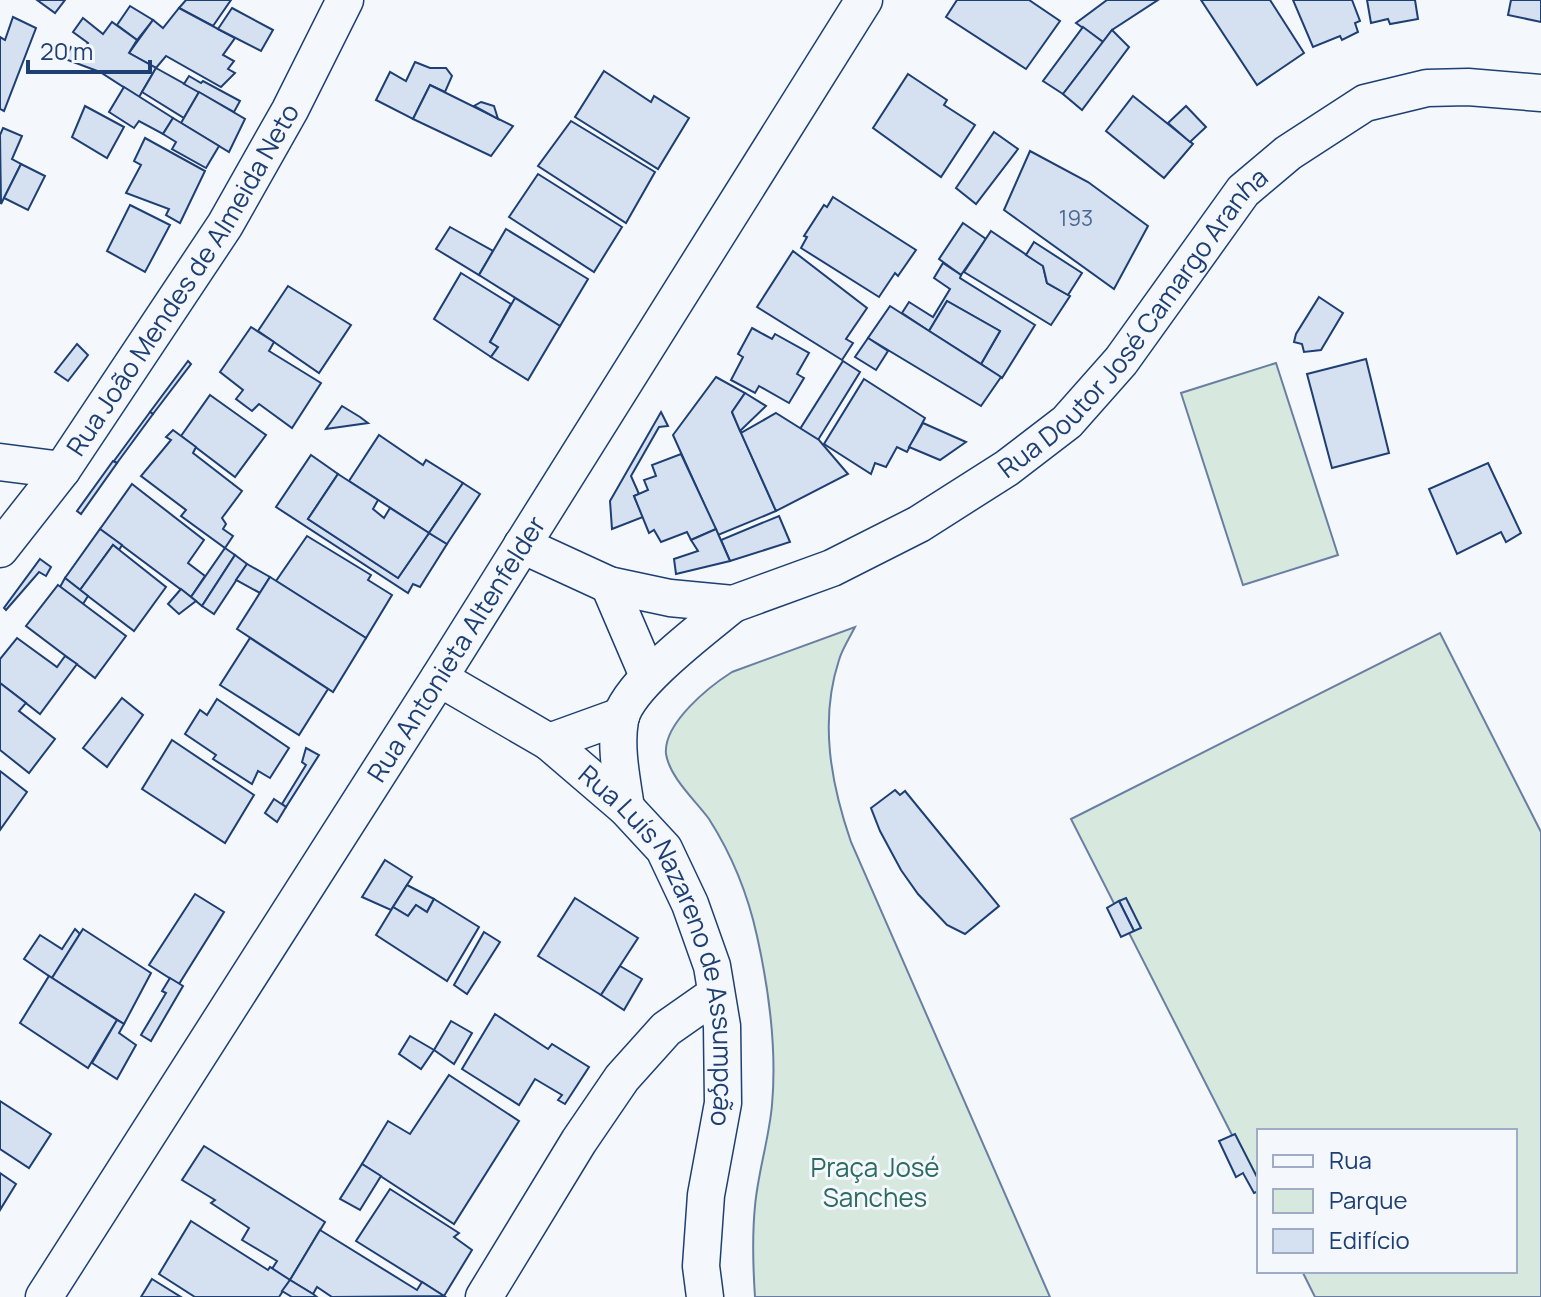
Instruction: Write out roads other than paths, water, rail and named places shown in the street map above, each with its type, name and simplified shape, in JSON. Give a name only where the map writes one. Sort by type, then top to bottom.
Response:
[{"type":"street","name":"Rua João Mendes de Almeida Neto","points":[[0,549],[62,470],[225,225],[290,110],[345,0]]},
{"type":"street","name":"Rua Antonieta Altenfelder","points":[[44,1297],[439,678],[864,0]]},
{"type":"street","name":"Rua Doutor José Camargo Aranha","points":[[621,716],[648,676],[733,604],[832,568],[919,524],[1007,468],[1067,422],[1121,361],[1243,191],[1288,153],[1365,103],[1427,88],[1468,87],[1541,93]]},
{"type":"street","points":[[0,462],[62,470]]},
{"type":"street","name":"Rua Doutor José Camargo Aranha","points":[[522,545],[609,585],[670,598],[733,604]]},
{"type":"street","points":[[609,585],[648,676]]},
{"type":"street","name":"Rua Luís Nazareno de Assumpção","points":[[439,678],[549,742],[626,808],[664,849],[695,916],[712,966],[722,1026],[723,1103],[706,1195],[701,1266],[705,1297]]},
{"type":"street","points":[[549,742],[621,716],[619,737],[626,808]]},
{"type":"street","points":[[484,1297],[579,1141],[622,1078],[666,1029],[716,994]]},
{"type":"park label","name":"Praça José Sanches","points":[[875,1183]]}]
